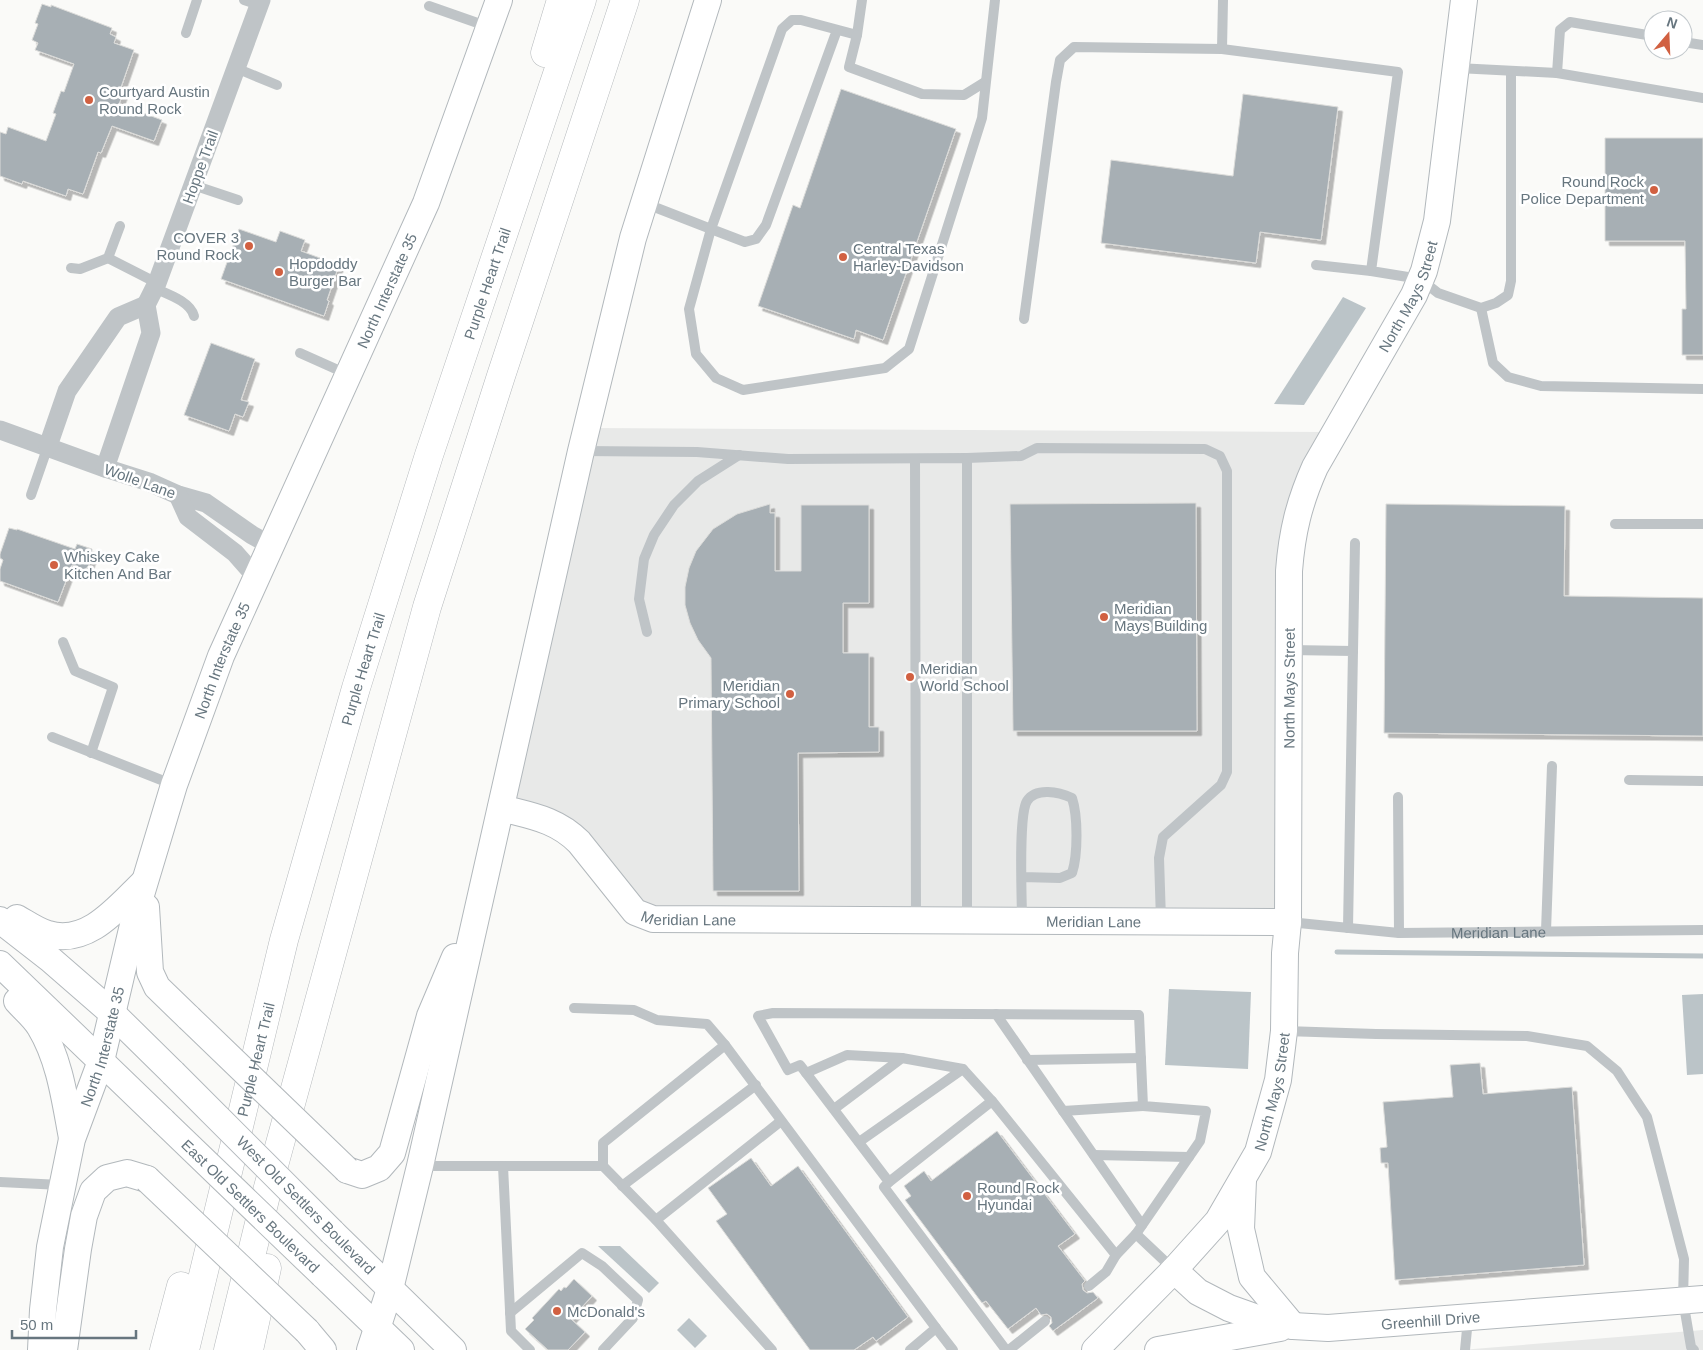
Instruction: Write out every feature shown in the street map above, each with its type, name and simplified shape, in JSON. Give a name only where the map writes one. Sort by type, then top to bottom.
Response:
[{"type":"highway","points":[[453,386],[510,172],[561,0]]},
{"type":"highway","name":"Purple Heart Trail","points":[[185,1350],[270,996],[312,839],[356,688],[426,464],[582,0]]},
{"type":"highway","points":[[228,1350],[267,1191],[427,607],[504,366],[625,0]]},
{"type":"highway","points":[[164,1350],[179,1293],[270,996]]},
{"type":"highway","points":[[249,1350],[267,1271],[267,1191]]},
{"type":"main road","name":"North Interstate 35","points":[[41,1350],[42,1310],[47,1274],[62,1185],[72,1140],[101,1061],[145,882],[174,785],[221,656],[426,203],[500,0]]},
{"type":"main road","points":[[373,1338],[390,1289],[420,1166],[581,451],[633,238],[708,0]]},
{"type":"main road","name":"North Mays Street","points":[[1095,1350],[1174,1270],[1218,1221],[1258,1152],[1278,1080],[1284,1031],[1285,953],[1288,922],[1289,571],[1291,544],[1296,517],[1315,467],[1414,294],[1432,246],[1437,222],[1464,0]]},
{"type":"main road","points":[[507,780],[514,802],[528,816]]},
{"type":"main road","name":"Meridian Lane","points":[[501,808],[551,821],[569,832],[635,912],[653,919],[1250,920],[1288,922]]},
{"type":"main road","points":[[145,882],[150,972],[158,987],[347,1170],[362,1175],[379,1168],[392,1153],[430,1016],[482,893]]},
{"type":"main road","points":[[0,909],[47,934],[66,936],[84,932],[107,918],[145,882]]},
{"type":"main road","points":[[1285,953],[1271,936],[1250,920],[1275,907],[1288,890]]},
{"type":"main road","name":"West Old Settlers Boulevard","points":[[0,920],[50,959],[112,1012],[390,1289]]},
{"type":"main road","name":"East Old Settlers Boulevard","points":[[0,964],[323,1274],[373,1338],[401,1350]]},
{"type":"main road","points":[[0,978],[8,990],[40,1026],[59,1074],[72,1140]]},
{"type":"main road","points":[[64,1350],[84,1216],[93,1191],[107,1178],[127,1173],[147,1179],[315,1340]]},
{"type":"main road","points":[[1244,1177],[1242,1229],[1252,1277],[1294,1326]]},
{"type":"main road","name":"Greenhill Drive","points":[[1174,1270],[1198,1292],[1228,1308],[1260,1319],[1294,1326],[1328,1328],[1693,1300]]},
{"type":"main road","points":[[390,1289],[453,1350]]},
{"type":"main road","points":[[1158,1350],[1294,1326]]},
{"type":"street","name":"Hoppe Trail","points":[[105,468],[151,333],[152,292],[236,68],[254,2]]},
{"type":"street","points":[[48,446],[67,391],[106,333],[118,317],[152,292]]},
{"type":"street","name":"Wolle Lane","points":[[0,430],[206,503],[252,535],[272,546]]},
{"type":"street","points":[[178,494],[188,517],[235,553],[257,578]]},
{"type":"lane","points":[[186,33],[197,0]]},
{"type":"lane","points":[[862,0],[857,35],[849,67],[922,94],[964,95],[985,82]]},
{"type":"lane","points":[[857,35],[801,20],[792,20],[782,29],[711,229],[689,309],[696,354],[716,378],[743,390],[884,368],[909,349],[982,118],[995,0]]},
{"type":"lane","points":[[1222,0],[1222,48]]},
{"type":"lane","points":[[429,6],[490,28]]},
{"type":"lane","points":[[1557,73],[1560,30],[1570,22],[1643,34]]},
{"type":"lane","points":[[643,202],[745,242],[756,239],[766,225],[837,30]]},
{"type":"lane","points":[[1024,319],[1060,60],[1074,47],[1222,48],[1398,72],[1371,271]]},
{"type":"lane","points":[[236,68],[278,85]]},
{"type":"lane","points":[[1457,68],[1557,73],[1703,98]]},
{"type":"lane","points":[[1316,265],[1420,279],[1438,294],[1481,308],[1496,303],[1508,295],[1511,281],[1511,72]]},
{"type":"lane","points":[[193,185],[238,200]]},
{"type":"lane","points":[[71,268],[80,269],[108,258],[120,226]]},
{"type":"lane","points":[[108,258],[152,292],[182,302],[193,311],[194,316]]},
{"type":"lane","points":[[1481,308],[1493,363],[1508,377],[1540,386],[1703,389]]},
{"type":"lane","points":[[300,353],[348,374]]},
{"type":"lane","points":[[31,495],[48,446]]},
{"type":"lane","points":[[581,451],[697,452],[788,459],[915,459],[1021,456],[1037,448],[1205,449],[1220,456],[1227,471],[1227,772],[1221,785],[1164,837],[1159,858],[1161,921]]},
{"type":"lane","points":[[647,632],[639,599],[644,559],[654,535],[674,505],[698,481],[739,455]]},
{"type":"lane","points":[[967,458],[967,921]]},
{"type":"lane","points":[[915,459],[916,920]]},
{"type":"lane","points":[[1615,524],[1703,524]]},
{"type":"lane","points":[[1348,928],[1355,543]]},
{"type":"lane","points":[[63,642],[75,671],[113,687],[91,752]]},
{"type":"lane","points":[[1289,650],[1352,651]]},
{"type":"lane","points":[[52,737],[174,785]]},
{"type":"lane","points":[[1546,932],[1552,766]]},
{"type":"lane","points":[[1629,780],[1703,781]]},
{"type":"lane","points":[[1022,878],[1060,878],[1072,873],[1075,863],[1076,809],[1072,798],[1061,793],[1040,792],[1027,800],[1022,814],[1022,878],[1022,921]]},
{"type":"lane","points":[[1398,797],[1399,933]]},
{"type":"lane","name":"Meridian Lane","points":[[1288,922],[1399,933],[1703,930]]},
{"type":"lane","points":[[574,1008],[634,1010],[657,1020],[707,1024],[756,1086],[953,1350]]},
{"type":"lane","points":[[889,1182],[800,1065],[788,1070],[758,1016],[773,1013],[1139,1015],[1143,1106]]},
{"type":"lane","points":[[996,1014],[1142,1225]]},
{"type":"lane","points":[[1284,1031],[1527,1036],[1587,1046],[1617,1071],[1647,1117],[1693,1300],[1691,1347],[1694,1350]]},
{"type":"lane","points":[[725,1045],[603,1142],[604,1166],[656,1220],[772,1350]]},
{"type":"lane","points":[[806,1073],[847,1055],[902,1058],[964,1069],[1116,1255]]},
{"type":"lane","points":[[834,1108],[902,1058]]},
{"type":"lane","points":[[1027,1060],[1141,1058]]},
{"type":"lane","points":[[859,1142],[964,1069]]},
{"type":"lane","points":[[622,1186],[756,1086]]},
{"type":"lane","points":[[992,1101],[884,1187],[1007,1350],[1045,1321]]},
{"type":"lane","points":[[1063,1111],[1143,1106],[1206,1111],[1200,1141],[1136,1234],[1116,1255],[1106,1272],[1089,1286]]},
{"type":"lane","points":[[656,1220],[781,1120]]},
{"type":"lane","points":[[1094,1155],[1189,1157]]},
{"type":"lane","points":[[420,1166],[604,1166]]},
{"type":"lane","points":[[503,1166],[511,1331],[530,1350]]},
{"type":"lane","points":[[0,1182],[62,1185]]},
{"type":"lane","points":[[1136,1234],[1174,1270]]},
{"type":"lane","points":[[510,1313],[582,1253],[602,1266],[638,1300],[633,1318],[603,1350]]},
{"type":"lane","points":[[1465,1350],[1468,1317]]},
{"type":"lane","points":[[910,1350],[936,1328]]},
{"type":"shaded area","points":[[1343,297],[1366,308],[1304,405],[1274,404]]},
{"type":"shaded area","name":"Meridian World School","points":[[594,428],[1327,432],[1304,471],[1279,918],[657,916],[578,836],[510,806]]},
{"type":"shaded area","points":[[1169,989],[1251,992],[1248,1069],[1165,1065]]},
{"type":"shaded area","points":[[1703,994],[1703,1074],[1687,1075],[1682,995]]},
{"type":"shaded area","points":[[598,1246],[620,1246],[659,1283],[649,1293]]},
{"type":"shaded area","points":[[689,1318],[707,1336],[695,1348],[677,1330]]},
{"type":"shaded area","points":[[1703,1330],[1703,1350],[1461,1350]]},
{"type":"building","name":"Courtyard Austin Round Rock","points":[[42,4],[51,7],[51,5],[112,28],[110,34],[116,37],[114,43],[134,50],[120,90],[124,91],[119,104],[162,120],[154,141],[112,126],[101,153],[98,152],[83,194],[68,189],[66,196],[23,181],[22,184],[0,176],[0,132],[6,134],[8,127],[46,141],[56,114],[53,113],[61,91],[64,92],[74,64],[35,50],[38,43],[32,40],[38,24],[35,23]]},
{"type":"building","name":"Central Texas Harley-Davidson","points":[[841,89],[956,129],[883,340],[856,330],[854,339],[758,306],[793,205],[800,208]]},
{"type":"building","points":[[1243,94],[1338,107],[1321,240],[1260,232],[1256,263],[1101,243],[1111,160],[1233,176]]},
{"type":"building","name":"Round Rock Police Department","points":[[1605,138],[1703,138],[1703,355],[1682,355],[1682,309],[1686,309],[1685,241],[1605,241]]},
{"type":"building","name":"Hopdoddy Burger Bar","points":[[239,229],[276,242],[280,231],[305,240],[301,251],[339,265],[327,300],[329,301],[324,316],[221,279]]},
{"type":"building","points":[[211,343],[255,359],[241,400],[249,402],[243,417],[235,414],[229,431],[184,415]]},
{"type":"building","name":"Meridian Mays Building","points":[[1196,503],[1197,731],[1013,731],[1010,504]]},
{"type":"building","name":"Meridian Primary School","points":[[770,504],[770,513],[775,513],[775,571],[801,571],[801,505],[869,505],[869,603],[843,603],[843,653],[869,653],[869,727],[879,727],[879,752],[798,753],[799,891],[713,891],[711,658],[698,640],[690,623],[685,605],[685,587],[689,568],[696,551],[713,529],[737,514]]},
{"type":"building","points":[[1386,504],[1565,506],[1564,596],[1703,598],[1703,736],[1384,733]]},
{"type":"building","points":[[9,528],[75,549],[77,544],[92,549],[92,557],[85,570],[72,565],[58,602],[0,581],[0,569],[3,560],[0,558],[0,554]]},
{"type":"building","points":[[1480,1063],[1483,1094],[1572,1087],[1584,1265],[1395,1280],[1388,1163],[1381,1163],[1380,1148],[1387,1147],[1383,1102],[1453,1097],[1450,1065]]},
{"type":"building","points":[[997,1131],[1075,1234],[1058,1246],[1085,1281],[1082,1284],[1083,1290],[1087,1293],[1093,1292],[1098,1298],[1053,1331],[1049,1326],[1052,1323],[1051,1317],[1047,1314],[1041,1315],[1036,1308],[1008,1329],[986,1301],[982,1303],[905,1200],[911,1196],[904,1186],[924,1171],[931,1181]]},
{"type":"building","points":[[751,1158],[771,1186],[798,1166],[908,1317],[876,1341],[873,1337],[854,1350],[810,1350],[716,1221],[727,1214],[708,1188]]},
{"type":"building","name":"McDonald's","points":[[574,1279],[592,1296],[571,1319],[585,1332],[568,1350],[548,1350],[525,1329],[534,1320],[532,1318],[559,1289],[561,1291],[564,1287],[566,1288]]},
{"type":"waterway","points":[[1337,952],[1703,956]]},
{"type":"place","name":"Courtyard Austin Round Rock","points":[[89,100]]},
{"type":"place","name":"Round Rock Police Department","points":[[1654,190]]},
{"type":"place","name":"COVER 3 Round Rock","points":[[249,246]]},
{"type":"place","name":"Central Texas Harley-Davidson","points":[[843,257]]},
{"type":"place","name":"Hopdoddy Burger Bar","points":[[279,272]]},
{"type":"place","name":"Whiskey Cake Kitchen And Bar","points":[[54,565]]},
{"type":"place","name":"Meridian Mays Building","points":[[1104,617]]},
{"type":"place","name":"Meridian World School","points":[[910,677]]},
{"type":"place","name":"Meridian Primary School","points":[[790,694]]},
{"type":"place","name":"Round Rock Hyundai","points":[[967,1196]]},
{"type":"place","name":"McDonald's","points":[[557,1311]]}]
